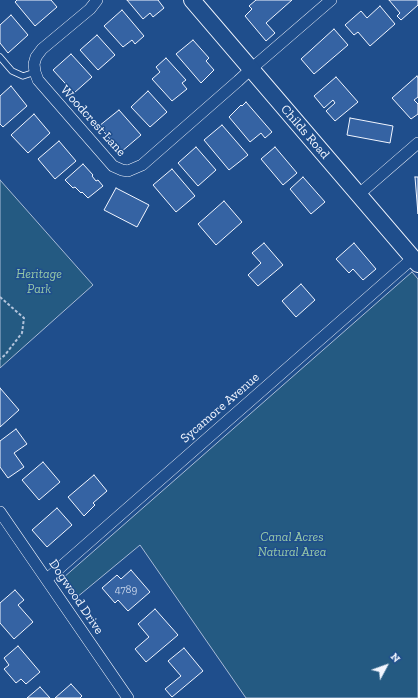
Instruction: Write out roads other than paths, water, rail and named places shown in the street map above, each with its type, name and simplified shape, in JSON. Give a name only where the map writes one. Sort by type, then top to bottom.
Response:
[{"type":"street","points":[[35,72],[34,64],[36,57],[42,49],[90,9],[97,0]]},
{"type":"street","name":"Childs Road","points":[[192,0],[415,261]]},
{"type":"street","name":"Woodcrest Lane","points":[[35,72],[38,80],[113,166],[128,171],[142,165],[238,82],[250,69],[331,0]]},
{"type":"street","points":[[358,194],[418,143]]},
{"type":"street","name":"Sycamore Avenue","points":[[47,579],[415,261]]},
{"type":"street","name":"Dogwood Drive","points":[[0,512],[128,698]]},
{"type":"lane","points":[[0,57],[12,71],[23,76],[35,72]]},
{"type":"park label","name":"Heritage Park","points":[[39,282]]},
{"type":"park label","name":"Canal Acres Natural Area","points":[[292,544]]}]
